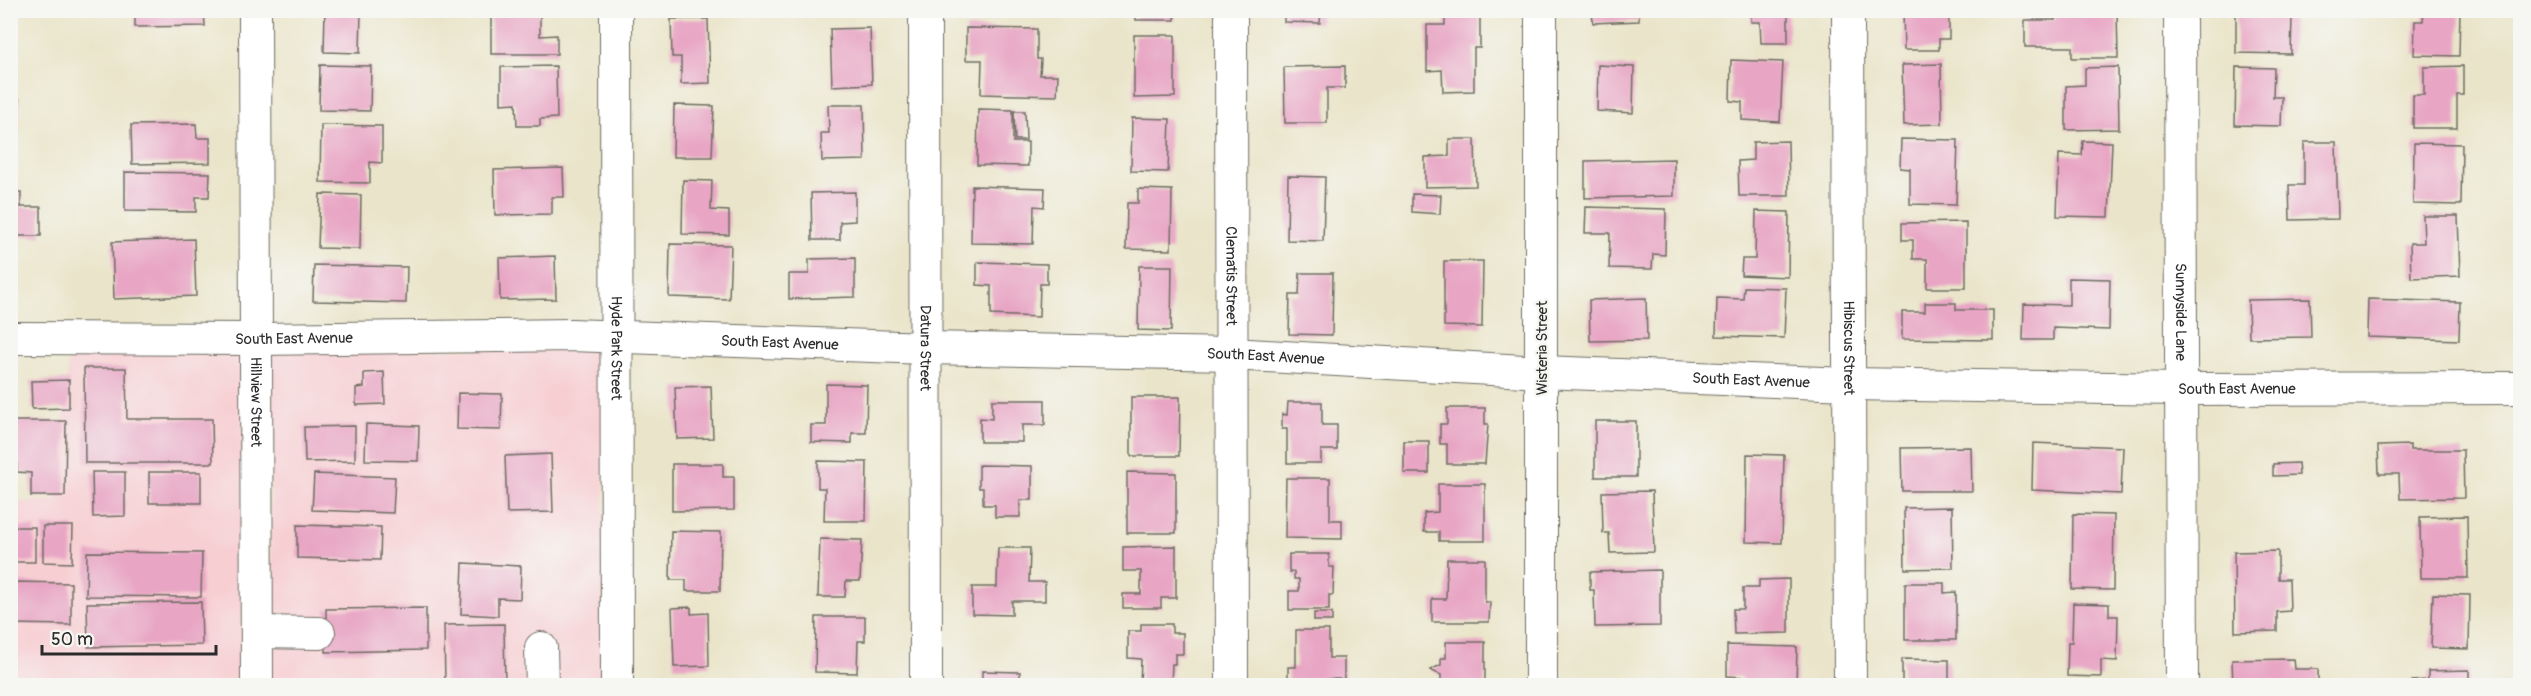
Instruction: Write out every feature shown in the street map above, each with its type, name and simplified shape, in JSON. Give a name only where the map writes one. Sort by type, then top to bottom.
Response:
[{"type":"street","name":"Hillview Street","points":[[255,10],[257,686]]},
{"type":"street","name":"Hyde Park Street","points":[[616,10],[617,686]]},
{"type":"street","name":"Datura Street","points":[[925,10],[926,686]]},
{"type":"street","name":"Clematis Street","points":[[1231,10],[1232,686]]},
{"type":"street","name":"Wisteria Street","points":[[1541,10],[1541,686]]},
{"type":"street","name":"Hibiscus Street","points":[[1848,10],[1850,686]]},
{"type":"street","name":"Sunnyside Lane","points":[[2180,10],[2182,686]]},
{"type":"street","name":"South East Avenue","points":[[10,338],[257,339],[571,335],[926,348],[1232,354],[1542,372],[1849,384],[2180,389],[2520,388]]},
{"type":"street","points":[[257,632],[319,633]]},
{"type":"street","points":[[541,648],[542,686]]},
{"type":"shaded area","points":[[604,348],[604,685],[271,685],[270,351]]},
{"type":"shaded area","points":[[69,350],[243,351],[244,685],[11,686],[11,503],[57,500]]},
{"type":"building","points":[[135,10],[204,10],[205,26],[135,27]]},
{"type":"building","points":[[325,10],[361,10],[360,53],[324,52]]},
{"type":"building","points":[[976,10],[1011,10],[1011,13],[976,13]]},
{"type":"building","points":[[1135,10],[1175,10],[1175,20],[1136,20]]},
{"type":"building","points":[[1284,10],[1321,10],[1320,23],[1284,22]]},
{"type":"building","points":[[1445,10],[1480,10],[1480,48],[1474,48],[1474,91],[1443,92],[1442,70],[1427,71],[1427,25],[1445,25]]},
{"type":"building","points":[[1592,10],[1639,10],[1639,21],[1593,23]]},
{"type":"building","points":[[1751,10],[1788,10],[1788,43],[1761,43],[1760,22],[1751,22]]},
{"type":"building","points":[[1903,10],[1949,10],[1949,39],[1939,39],[1939,50],[1904,50]]},
{"type":"building","points":[[2054,10],[2117,10],[2118,58],[2072,58],[2072,47],[2025,47],[2025,20],[2055,20]]},
{"type":"building","points":[[2236,10],[2276,10],[2276,17],[2292,17],[2291,54],[2236,53]]},
{"type":"building","points":[[2424,10],[2460,10],[2459,56],[2414,55],[2415,21],[2423,21]]},
{"type":"building","points":[[540,11],[540,36],[557,35],[557,54],[491,54],[491,12]]},
{"type":"building","points":[[671,19],[708,19],[710,83],[681,84],[681,57],[672,57]]},
{"type":"building","points":[[870,28],[872,84],[832,86],[830,29]]},
{"type":"building","points":[[966,28],[1037,29],[1037,59],[1041,59],[1040,75],[1058,75],[1057,96],[981,94],[982,60],[966,60]]},
{"type":"building","points":[[1134,35],[1175,35],[1175,97],[1134,98]]},
{"type":"building","points":[[1731,60],[1783,62],[1780,122],[1742,120],[1742,102],[1730,101]]},
{"type":"building","points":[[1941,64],[1942,124],[1904,125],[1902,65]]},
{"type":"building","points":[[320,65],[371,66],[370,111],[319,110]]},
{"type":"building","points":[[1598,65],[1634,67],[1633,113],[1597,111]]},
{"type":"building","points":[[556,66],[557,118],[540,119],[540,126],[517,126],[516,103],[501,104],[501,67]]},
{"type":"building","points":[[1345,66],[1345,88],[1327,88],[1327,123],[1285,123],[1284,67]]},
{"type":"building","points":[[2463,66],[2463,95],[2457,95],[2457,128],[2413,128],[2413,95],[2424,95],[2424,67]]},
{"type":"building","points":[[2118,67],[2119,129],[2066,130],[2066,86],[2085,85],[2085,68]]},
{"type":"building","points":[[2236,67],[2274,68],[2273,97],[2282,97],[2281,126],[2235,125]]},
{"type":"building","points":[[10,98],[19,98],[18,132],[10,131]]},
{"type":"building","points":[[674,105],[714,106],[712,157],[673,157]]},
{"type":"building","points":[[828,105],[864,105],[865,160],[822,161],[821,133],[829,133]]},
{"type":"building","points":[[978,109],[1013,110],[1013,142],[1028,142],[1028,166],[977,165]]},
{"type":"building","points":[[1014,111],[1025,111],[1026,140],[1015,140]]},
{"type":"building","points":[[1132,118],[1170,119],[1168,172],[1131,171]]},
{"type":"building","points":[[196,124],[197,138],[210,138],[210,163],[132,164],[131,125]]},
{"type":"building","points":[[321,125],[382,126],[382,163],[370,162],[370,183],[320,182]]},
{"type":"building","points":[[1449,139],[1475,139],[1476,186],[1425,187],[1425,157],[1449,156]]},
{"type":"building","points":[[1901,139],[1958,140],[1956,205],[1910,204],[1910,169],[1900,168]]},
{"type":"building","points":[[1788,141],[1789,196],[1739,196],[1738,161],[1753,160],[1753,142]]},
{"type":"building","points":[[2083,141],[2112,142],[2109,217],[2057,216],[2059,154],[2082,155]]},
{"type":"building","points":[[2304,142],[2336,142],[2338,219],[2290,220],[2289,185],[2304,185]]},
{"type":"building","points":[[2414,143],[2462,144],[2461,205],[2413,204]]},
{"type":"building","points":[[1674,159],[1674,196],[1585,198],[1585,161]]},
{"type":"building","points":[[563,168],[564,197],[552,197],[552,214],[495,215],[494,170]]},
{"type":"building","points":[[125,172],[210,173],[209,197],[196,197],[196,212],[125,211]]},
{"type":"building","points":[[1288,176],[1325,177],[1323,241],[1287,240]]},
{"type":"building","points":[[683,180],[712,181],[711,210],[729,211],[729,235],[682,234]]},
{"type":"building","points":[[972,186],[1045,188],[1044,207],[1034,206],[1033,244],[971,243]]},
{"type":"building","points":[[1138,189],[1172,190],[1171,250],[1126,249],[1127,203],[1138,203]]},
{"type":"building","points":[[10,192],[21,192],[21,207],[41,207],[41,236],[10,236]]},
{"type":"building","points":[[855,192],[855,221],[840,222],[840,240],[812,240],[811,193]]},
{"type":"building","points":[[320,194],[361,195],[360,249],[318,248]]},
{"type":"building","points":[[1412,194],[1441,195],[1440,214],[1412,212]]},
{"type":"building","points":[[1586,207],[1666,209],[1665,255],[1653,254],[1652,269],[1609,268],[1610,233],[1585,233]]},
{"type":"building","points":[[1756,211],[1789,212],[1788,277],[1741,275],[1742,259],[1755,259]]},
{"type":"building","points":[[2423,216],[2458,216],[2460,276],[2411,278],[2410,243],[2424,243]]},
{"type":"building","points":[[1966,222],[1966,288],[1927,288],[1927,259],[1913,259],[1913,240],[1902,240],[1902,223]]},
{"type":"building","points":[[194,239],[196,296],[114,299],[112,242]]},
{"type":"building","points":[[670,244],[731,245],[729,299],[669,297]]},
{"type":"building","points":[[555,256],[556,299],[500,300],[499,258]]},
{"type":"building","points":[[855,258],[855,297],[789,299],[789,274],[809,274],[809,259]]},
{"type":"building","points":[[1444,261],[1483,261],[1482,327],[1444,326]]},
{"type":"building","points":[[977,262],[1047,264],[1047,284],[1040,284],[1039,317],[991,315],[991,286],[977,285]]},
{"type":"building","points":[[314,265],[407,267],[406,303],[313,301]]},
{"type":"building","points":[[1139,266],[1172,266],[1171,331],[1138,330]]},
{"type":"building","points":[[1300,273],[1333,273],[1332,335],[1289,334],[1290,295],[1299,295]]},
{"type":"building","points":[[2069,278],[2110,279],[2109,330],[2053,328],[2053,340],[2023,340],[2024,304],[2069,305]]},
{"type":"building","points":[[1744,287],[1786,288],[1784,338],[1716,336],[1717,298],[1743,299]]},
{"type":"building","points":[[1646,298],[1647,340],[1590,341],[1589,300]]},
{"type":"building","points":[[2310,299],[2311,337],[2249,338],[2248,300]]},
{"type":"building","points":[[2368,299],[2460,302],[2459,340],[2367,337]]},
{"type":"building","points":[[1925,303],[1956,303],[1956,310],[1993,310],[1993,340],[1902,339],[1902,312],[1925,312]]},
{"type":"building","points":[[84,368],[126,368],[127,419],[212,419],[213,463],[85,463]]},
{"type":"building","points":[[384,372],[385,404],[356,405],[356,388],[364,387],[364,373]]},
{"type":"building","points":[[69,380],[69,408],[32,409],[31,381]]},
{"type":"building","points":[[826,384],[867,385],[866,433],[852,433],[852,443],[811,442],[811,425],[826,425]]},
{"type":"building","points":[[711,386],[713,438],[677,439],[675,387]]},
{"type":"building","points":[[458,393],[502,394],[501,430],[457,429]]},
{"type":"building","points":[[1131,397],[1180,397],[1179,456],[1131,456]]},
{"type":"building","points":[[992,400],[1045,400],[1045,425],[1022,425],[1022,442],[980,442],[980,418],[992,419]]},
{"type":"building","points":[[1288,402],[1322,402],[1322,425],[1337,425],[1337,450],[1321,450],[1321,463],[1287,463],[1287,429],[1282,429],[1282,414],[1287,415]]},
{"type":"building","points":[[1447,408],[1485,408],[1485,424],[1488,424],[1485,464],[1447,464],[1447,444],[1440,444],[1440,424],[1447,424]]},
{"type":"building","points":[[10,421],[66,421],[65,496],[31,496],[31,473],[17,472],[17,458],[10,458]]},
{"type":"building","points":[[1595,421],[1636,421],[1636,477],[1595,477]]},
{"type":"building","points":[[366,424],[419,426],[418,461],[365,460]]},
{"type":"building","points":[[355,426],[355,461],[305,462],[304,427]]},
{"type":"building","points":[[1404,441],[1429,441],[1429,473],[1404,473]]},
{"type":"building","points":[[2033,443],[2123,447],[2121,494],[2032,490]]},
{"type":"building","points":[[2410,445],[2410,450],[2463,450],[2464,498],[2400,499],[2399,474],[2379,474],[2378,446]]},
{"type":"building","points":[[1971,447],[1972,491],[1902,491],[1901,448]]},
{"type":"building","points":[[551,454],[553,512],[507,513],[505,456]]},
{"type":"building","points":[[1747,454],[1784,455],[1782,543],[1746,542]]},
{"type":"building","points":[[818,461],[867,462],[866,521],[824,521],[825,488],[818,488]]},
{"type":"building","points":[[2298,463],[2299,475],[2273,476],[2273,464]]},
{"type":"building","points":[[672,464],[723,464],[723,477],[734,477],[734,510],[672,511]]},
{"type":"building","points":[[979,465],[1032,466],[1032,500],[1020,500],[1020,517],[995,517],[995,505],[983,505],[983,488],[979,488]]},
{"type":"building","points":[[92,472],[125,472],[125,516],[93,517]]},
{"type":"building","points":[[149,472],[201,472],[201,503],[149,503]]},
{"type":"building","points":[[1127,472],[1176,473],[1176,533],[1127,533]]},
{"type":"building","points":[[314,474],[395,477],[393,513],[312,510]]},
{"type":"building","points":[[1286,478],[1330,478],[1330,520],[1342,520],[1342,539],[1285,538]]},
{"type":"building","points":[[1438,484],[1485,484],[1485,541],[1439,541],[1439,532],[1424,532],[1424,513],[1438,512]]},
{"type":"building","points":[[1652,491],[1654,552],[1610,553],[1609,533],[1603,533],[1602,492]]},
{"type":"building","points":[[1952,507],[1953,568],[1905,569],[1904,508]]},
{"type":"building","points":[[2073,514],[2114,515],[2113,590],[2072,589]]},
{"type":"building","points":[[2467,516],[2468,578],[2421,578],[2420,517]]},
{"type":"building","points":[[297,525],[381,527],[380,560],[297,558]]},
{"type":"building","points":[[43,526],[73,526],[72,563],[43,562]]},
{"type":"building","points":[[10,527],[35,527],[35,562],[10,562]]},
{"type":"building","points":[[671,531],[721,532],[720,591],[686,591],[686,580],[670,580]]},
{"type":"building","points":[[820,539],[862,540],[860,581],[846,581],[845,597],[818,597]]},
{"type":"building","points":[[1176,546],[1176,598],[1161,598],[1161,608],[1123,608],[1123,594],[1141,594],[1141,571],[1123,571],[1123,547]]},
{"type":"building","points":[[998,548],[1030,548],[1029,582],[1045,582],[1045,601],[1012,601],[1012,615],[972,614],[972,587],[997,587]]},
{"type":"building","points":[[2278,551],[2278,579],[2289,579],[2290,611],[2277,612],[2277,631],[2235,632],[2234,552]]},
{"type":"building","points":[[87,552],[202,553],[201,597],[86,596]]},
{"type":"building","points":[[1289,554],[1329,554],[1329,567],[1334,567],[1333,595],[1329,595],[1329,610],[1289,610],[1289,591],[1299,591],[1299,579],[1294,579],[1294,572],[1289,572]]},
{"type":"building","points":[[1447,559],[1485,559],[1485,602],[1490,602],[1489,622],[1432,622],[1432,599],[1446,599]]},
{"type":"building","points":[[463,563],[521,566],[520,599],[498,598],[498,616],[461,614]]},
{"type":"building","points":[[1660,570],[1660,626],[1595,627],[1594,590],[1590,590],[1590,572]]},
{"type":"building","points":[[1789,579],[1789,633],[1734,634],[1733,609],[1743,609],[1743,588],[1759,588],[1759,580]]},
{"type":"building","points":[[10,582],[71,583],[71,625],[10,624]]},
{"type":"building","points":[[1905,583],[1944,583],[1944,593],[1956,592],[1956,640],[1905,640]]},
{"type":"building","points":[[2433,594],[2470,595],[2469,649],[2431,648]]},
{"type":"building","points":[[201,602],[202,645],[88,647],[87,603]]},
{"type":"building","points":[[2073,603],[2109,604],[2109,616],[2118,616],[2117,661],[2101,660],[2101,677],[2067,676],[2068,642],[2072,642]]},
{"type":"building","points":[[691,607],[691,614],[708,613],[709,666],[674,667],[672,608]]},
{"type":"building","points":[[426,608],[426,650],[326,652],[326,609]]},
{"type":"building","points":[[1314,613],[1332,613],[1332,621],[1314,621]]},
{"type":"building","points":[[816,617],[865,617],[865,641],[858,641],[857,673],[815,672]]},
{"type":"building","points":[[504,624],[505,686],[445,686],[444,625]]},
{"type":"building","points":[[1141,624],[1172,624],[1172,633],[1183,633],[1183,654],[1175,654],[1171,686],[1140,685],[1141,659],[1128,658],[1128,631],[1141,631]]},
{"type":"building","points":[[1296,630],[1329,630],[1329,658],[1344,658],[1344,679],[1328,679],[1328,686],[1288,686],[1288,667],[1296,667]]},
{"type":"building","points":[[1446,642],[1485,642],[1485,686],[1446,686],[1446,681],[1441,681],[1441,675],[1430,670],[1441,665],[1441,658],[1446,658]]},
{"type":"building","points":[[1727,645],[1797,647],[1796,686],[1742,686],[1742,677],[1727,676]]},
{"type":"building","points":[[1902,659],[1949,660],[1949,686],[1902,684]]},
{"type":"building","points":[[2294,659],[2295,669],[2318,669],[2318,686],[2233,686],[2232,660]]},
{"type":"building","points":[[2469,670],[2469,686],[2412,686],[2412,681],[2428,680],[2428,671]]},
{"type":"building","points":[[982,671],[1020,672],[1020,686],[982,686]]},
{"type":"building","points":[[429,682],[429,686],[344,686],[343,684]]},
{"type":"building","points":[[10,683],[72,683],[72,686],[10,686]]}]
